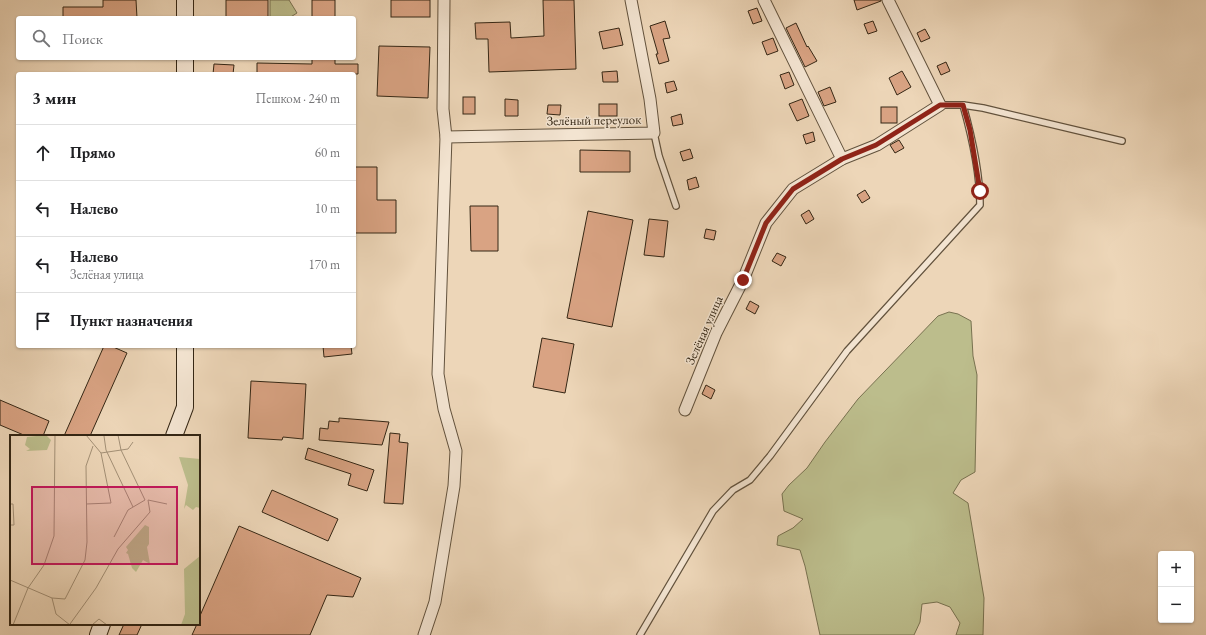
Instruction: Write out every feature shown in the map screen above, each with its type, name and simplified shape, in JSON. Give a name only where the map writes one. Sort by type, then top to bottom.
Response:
[{"type":"street","points":[[185,0],[185,16]]},
{"type":"street","points":[[424,635],[435,602],[454,486],[456,465],[456,451],[444,409],[438,374],[446,138],[443,109],[444,0]]},
{"type":"street","name":"Зелёный переулок","points":[[446,138],[654,133],[650,99],[631,0]]},
{"type":"street","points":[[764,0],[842,159]]},
{"type":"street","points":[[888,0],[940,105]]},
{"type":"street","points":[[185,60],[185,72]]},
{"type":"street","name":"Зелёная улица","points":[[685,410],[716,333],[743,280],[766,223],[793,189],[842,159],[876,145],[940,105]]},
{"type":"street","points":[[174,435],[185,407],[185,348]]},
{"type":"street","points":[[98,635],[102,625]]},
{"type":"lane","points":[[940,105],[963,105],[1122,141]]},
{"type":"lane","points":[[640,635],[714,511],[733,490],[750,480],[770,456],[847,351],[980,205],[980,191],[970,130],[963,105]]},
{"type":"lane","points":[[654,133],[659,156],[676,206]]},
{"type":"green space","points":[[270,0],[289,0],[297,13],[292,16],[270,16]]},
{"type":"green space","points":[[949,312],[958,314],[971,321],[973,356],[977,375],[975,472],[961,480],[953,493],[968,503],[984,598],[983,635],[956,635],[960,623],[950,607],[937,602],[922,604],[920,622],[914,635],[820,635],[805,566],[800,550],[777,545],[778,536],[793,528],[803,519],[784,511],[782,494],[807,468],[858,399],[938,316]]},
{"type":"building","points":[[103,0],[136,0],[137,16],[63,16],[63,7],[103,7]]},
{"type":"building","points":[[226,0],[268,0],[268,16],[226,16]]},
{"type":"building","points":[[312,0],[335,0],[335,16],[312,16]]},
{"type":"building","points":[[391,0],[430,0],[430,17],[391,17]]},
{"type":"building","points":[[543,0],[574,0],[576,69],[489,72],[488,39],[476,39],[475,23],[510,22],[511,38],[544,36]]},
{"type":"building","points":[[854,0],[881,0],[881,1],[857,10]]},
{"type":"building","points":[[757,8],[762,21],[753,24],[748,11]]},
{"type":"building","points":[[665,21],[670,38],[663,39],[669,61],[659,64],[656,54],[658,54],[650,26]]},
{"type":"building","points":[[873,21],[877,31],[868,34],[864,24]]},
{"type":"building","points":[[796,23],[807,47],[808,46],[817,61],[805,67],[786,28]]},
{"type":"building","points":[[619,28],[623,45],[603,49],[599,32]]},
{"type":"building","points":[[925,29],[930,38],[921,42],[917,33]]},
{"type":"building","points":[[773,38],[778,51],[767,55],[762,42]]},
{"type":"building","points":[[379,46],[430,47],[428,98],[377,96]]},
{"type":"building","points":[[312,60],[335,60],[335,64],[358,64],[358,74],[356,74],[356,72],[257,72],[257,63],[312,64]]},
{"type":"building","points":[[946,62],[950,71],[941,75],[937,66]]},
{"type":"building","points":[[214,64],[234,65],[233,72],[213,72]]},
{"type":"building","points":[[617,71],[618,82],[603,82],[602,72]]},
{"type":"building","points":[[902,71],[911,87],[897,95],[889,78]]},
{"type":"building","points":[[789,72],[794,85],[785,89],[780,75]]},
{"type":"building","points":[[674,81],[677,90],[667,93],[665,83]]},
{"type":"building","points":[[830,87],[836,102],[824,106],[818,92]]},
{"type":"building","points":[[463,97],[475,97],[475,114],[463,114]]},
{"type":"building","points":[[505,99],[518,100],[518,116],[505,116]]},
{"type":"building","points":[[802,99],[809,116],[797,121],[789,104]]},
{"type":"building","points":[[599,104],[617,104],[617,116],[599,116]]},
{"type":"building","points":[[548,105],[561,105],[560,115],[547,114]]},
{"type":"building","points":[[881,107],[897,107],[897,123],[881,123]]},
{"type":"building","points":[[681,114],[683,124],[673,126],[671,117]]},
{"type":"building","points":[[813,132],[815,141],[806,144],[803,135]]},
{"type":"building","points":[[899,140],[904,148],[895,153],[890,145]]},
{"type":"building","points":[[690,149],[693,158],[683,161],[680,152]]},
{"type":"building","points":[[580,150],[630,151],[630,172],[580,172]]},
{"type":"building","points":[[356,167],[377,167],[377,200],[396,200],[396,233],[356,233]]},
{"type":"building","points":[[696,177],[699,187],[689,190],[687,180]]},
{"type":"building","points":[[865,190],[870,198],[862,203],[857,195]]},
{"type":"building","points":[[470,206],[498,206],[498,251],[471,251]]},
{"type":"building","points":[[809,210],[814,219],[806,224],[801,215]]},
{"type":"building","points":[[588,211],[633,220],[612,327],[567,318]]},
{"type":"building","points":[[649,219],[668,221],[664,257],[644,255]]},
{"type":"building","points":[[706,229],[716,231],[714,240],[704,238]]},
{"type":"building","points":[[777,253],[786,257],[781,266],[772,261]]},
{"type":"building","points":[[750,301],[759,306],[755,314],[746,309]]},
{"type":"building","points":[[542,338],[574,344],[565,393],[533,387]]},
{"type":"building","points":[[103,348],[116,348],[127,353],[90,435],[64,435]]},
{"type":"building","points":[[323,348],[351,348],[352,354],[324,357]]},
{"type":"building","points":[[251,381],[306,384],[303,439],[283,437],[282,440],[248,438]]},
{"type":"building","points":[[706,385],[715,390],[711,399],[702,394]]},
{"type":"building","points":[[0,400],[49,421],[43,435],[24,435],[0,425]]},
{"type":"building","points":[[339,418],[389,422],[382,445],[319,440],[320,428],[328,429],[329,421],[339,422]]},
{"type":"building","points":[[390,433],[400,434],[399,442],[408,443],[403,504],[384,503]]},
{"type":"building","points":[[308,448],[374,470],[367,491],[348,485],[351,474],[305,459]]},
{"type":"building","points":[[272,490],[338,519],[328,541],[262,512]]},
{"type":"building","points":[[239,526],[361,578],[353,597],[327,595],[310,635],[192,635],[197,625],[200,625],[200,616]]},
{"type":"building","points":[[124,625],[142,625],[137,635],[119,635]]},
{"type":"route","points":[[743,280],[766,223],[793,189],[842,159],[876,145],[940,105],[963,105],[970,130],[980,191]]}]
